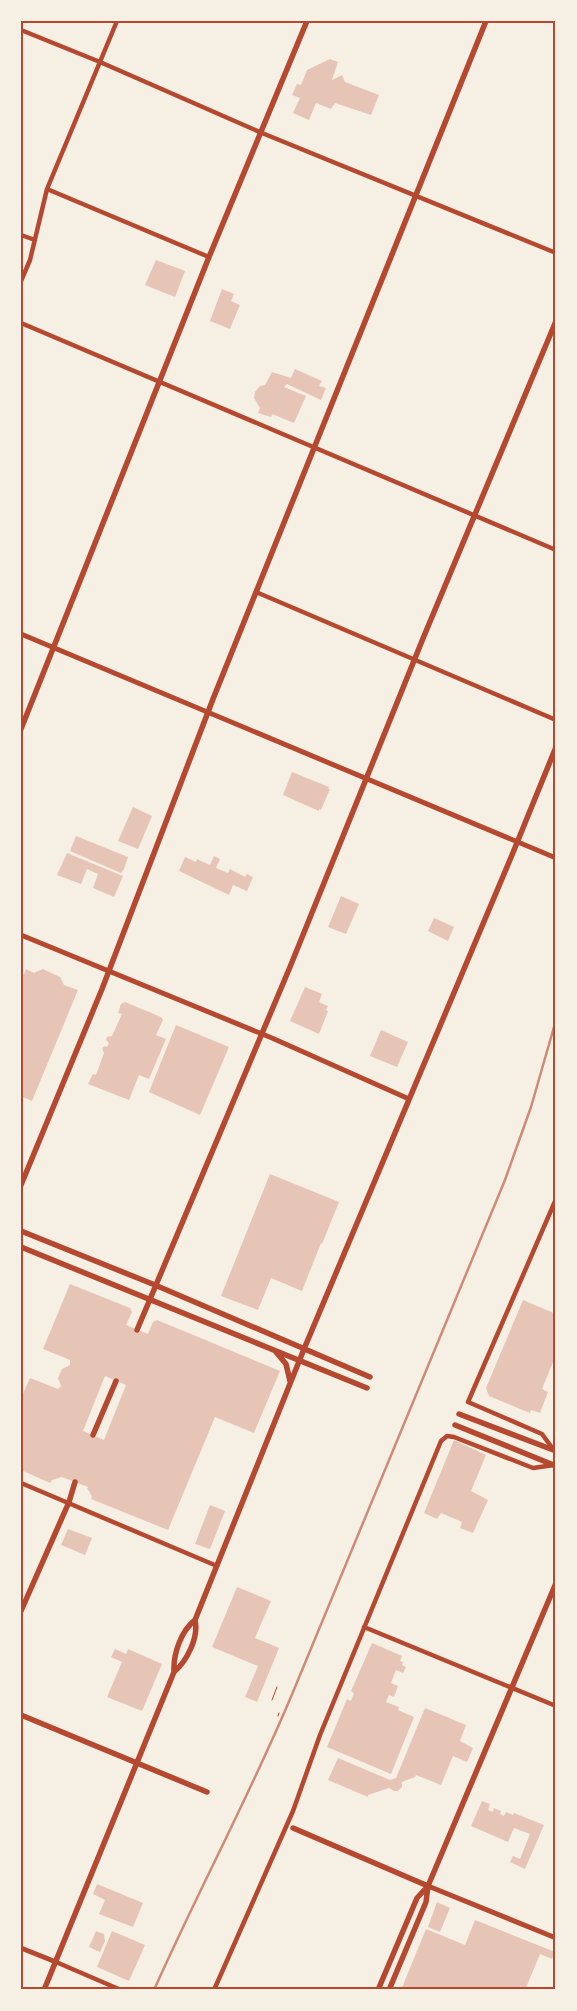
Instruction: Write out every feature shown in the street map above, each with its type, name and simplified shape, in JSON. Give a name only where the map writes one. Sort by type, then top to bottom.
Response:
[{"type":"main road","points":[[21,729],[55,648],[209,257],[307,21]]},
{"type":"main road","points":[[21,1185],[108,971],[208,711],[486,21]]},
{"type":"main road","points":[[137,1330],[290,966],[474,515],[556,321]]},
{"type":"main road","points":[[174,1672],[173,1660],[187,1626],[195,1620],[299,1361],[556,747]]},
{"type":"main road","points":[[21,1231],[155,1285],[370,1377]]},
{"type":"main road","points":[[21,1247],[367,1388]]},
{"type":"main road","points":[[275,1351],[286,1364],[290,1383]]},
{"type":"main road","points":[[93,1435],[116,1381]]},
{"type":"main road","points":[[459,1414],[555,1451]]},
{"type":"main road","points":[[455,1425],[555,1466]]},
{"type":"main road","points":[[21,1611],[69,1502],[75,1482]]},
{"type":"main road","points":[[389,1990],[426,1902],[428,1886],[556,1583]]},
{"type":"main road","points":[[44,1990],[174,1672],[183,1664],[197,1630],[195,1620]]},
{"type":"main road","points":[[21,1715],[207,1792]]},
{"type":"main road","points":[[294,1828],[428,1886]]},
{"type":"main road","points":[[378,1990],[417,1898],[428,1886]]},
{"type":"street","points":[[21,281],[30,260],[47,189],[117,21]]},
{"type":"street","points":[[21,30],[100,62],[262,133],[556,253]]},
{"type":"street","points":[[47,189],[209,257]]},
{"type":"street","points":[[21,235],[35,240]]},
{"type":"street","points":[[21,323],[556,550]]},
{"type":"street","points":[[256,592],[556,720]]},
{"type":"street","points":[[21,634],[556,858]]},
{"type":"street","points":[[21,935],[260,1034],[409,1099]]},
{"type":"street","points":[[555,1451],[542,1434],[468,1402],[556,1199]]},
{"type":"street","points":[[214,1990],[289,1820],[320,1734],[441,1441],[447,1436],[454,1437],[533,1468],[555,1466]]},
{"type":"street","points":[[21,1483],[217,1566]]},
{"type":"street","points":[[364,1627],[556,1706]]},
{"type":"street","points":[[428,1886],[556,1938]]},
{"type":"street","points":[[21,1948],[121,1990]]},
{"type":"path","points":[[272,1700],[277,1687]]},
{"type":"building","points":[[330,59],[338,62],[332,80],[342,75],[345,82],[379,95],[371,115],[335,103],[331,109],[316,103],[309,120],[293,113],[300,98],[292,95],[297,84],[301,85],[307,70]]},
{"type":"building","points":[[156,260],[185,271],[175,297],[145,285]]},
{"type":"building","points":[[222,289],[234,294],[231,301],[240,305],[230,329],[210,321]]},
{"type":"building","points":[[295,369],[322,381],[319,386],[326,388],[321,400],[287,384],[284,387],[306,396],[294,423],[272,414],[271,417],[258,413],[260,408],[254,398],[255,392],[260,386],[265,385],[272,372],[291,378]]},
{"type":"building","points":[[292,772],[329,787],[328,789],[330,789],[321,810],[319,809],[319,811],[283,795]]},
{"type":"building","points":[[133,807],[152,816],[138,849],[118,841]]},
{"type":"building","points":[[76,836],[128,857],[121,873],[70,851]]},
{"type":"building","points":[[67,853],[123,876],[114,897],[93,888],[98,874],[87,869],[81,884],[57,875]]},
{"type":"building","points":[[214,856],[220,859],[216,868],[228,873],[230,869],[245,877],[247,874],[253,877],[247,891],[233,885],[229,895],[179,871],[185,857],[196,862],[197,859],[210,865]]},
{"type":"building","points":[[341,896],[359,904],[346,934],[328,927]]},
{"type":"building","points":[[434,918],[454,927],[448,941],[428,931]]},
{"type":"building","points":[[26,969],[34,973],[43,969],[60,977],[64,985],[78,990],[32,1101],[21,1096],[21,981]]},
{"type":"building","points":[[305,987],[322,994],[319,1002],[328,1006],[326,1010],[328,1011],[319,1034],[290,1021]]},
{"type":"building","points":[[125,1002],[161,1017],[163,1020],[156,1035],[166,1039],[149,1079],[139,1075],[129,1100],[88,1084],[93,1074],[96,1075],[104,1053],[102,1048],[107,1047],[109,1043],[106,1040],[107,1037],[112,1036],[122,1014],[118,1013],[121,1004]]},
{"type":"building","points":[[176,1025],[229,1047],[200,1115],[149,1092]]},
{"type":"building","points":[[381,1030],[408,1042],[397,1067],[370,1056]]},
{"type":"building","points":[[270,1174],[339,1202],[302,1291],[271,1278],[258,1310],[221,1296]]},
{"type":"building","points":[[70,1284],[130,1308],[132,1312],[126,1325],[148,1334],[153,1322],[157,1320],[280,1371],[254,1433],[215,1417],[168,1530],[91,1499],[88,1487],[62,1477],[52,1480],[50,1483],[21,1470],[21,1398],[30,1378],[58,1389],[61,1386],[58,1378],[62,1369],[70,1365],[70,1360],[43,1349]],"holes":[[[105,1376],[126,1385],[104,1440],[83,1431]]]},
{"type":"building","points":[[523,1300],[556,1314],[556,1355],[542,1389],[548,1392],[540,1413],[531,1410],[530,1413],[489,1396],[486,1388]]},
{"type":"building","points":[[454,1440],[486,1455],[471,1491],[488,1500],[473,1533],[460,1528],[462,1522],[441,1513],[437,1519],[424,1513]]},
{"type":"building","points":[[210,1505],[225,1511],[210,1549],[195,1544]]},
{"type":"building","points":[[68,1529],[92,1538],[85,1555],[61,1545]]},
{"type":"building","points":[[237,1587],[271,1601],[255,1638],[279,1648],[257,1702],[245,1697],[258,1666],[212,1647]]},
{"type":"building","points":[[372,1643],[402,1656],[400,1661],[406,1667],[403,1673],[396,1670],[391,1683],[398,1686],[394,1697],[389,1695],[386,1702],[399,1707],[398,1710],[414,1717],[391,1774],[327,1747],[347,1699],[351,1701],[354,1693],[351,1691]]},
{"type":"building","points":[[115,1649],[126,1654],[128,1649],[162,1664],[142,1711],[107,1697],[122,1662],[111,1657]]},
{"type":"building","points":[[425,1708],[466,1725],[460,1741],[473,1748],[467,1762],[453,1756],[441,1785],[416,1775],[402,1782],[402,1787],[398,1791],[389,1788],[368,1795],[368,1797],[328,1780],[338,1758],[390,1780],[396,1778]]},
{"type":"building","points":[[482,1801],[490,1804],[488,1810],[493,1812],[494,1808],[501,1811],[500,1814],[504,1816],[506,1812],[513,1815],[514,1813],[544,1825],[525,1869],[510,1862],[513,1856],[520,1859],[530,1834],[514,1828],[508,1842],[471,1826]]},
{"type":"building","points":[[97,1884],[143,1903],[133,1927],[99,1914],[105,1900],[93,1894]]},
{"type":"building","points":[[437,1902],[450,1908],[440,1932],[428,1927]]},
{"type":"building","points":[[475,1920],[555,1952],[552,1959],[540,1954],[525,1990],[401,1990],[426,1929],[465,1945]]},
{"type":"building","points":[[96,1931],[104,1934],[105,1941],[100,1952],[89,1947]]},
{"type":"building","points":[[112,1931],[145,1945],[129,1981],[97,1967]]},
{"type":"railway","points":[[154,1990],[260,1767],[293,1692],[505,1180],[531,1107],[556,1020]]}]
